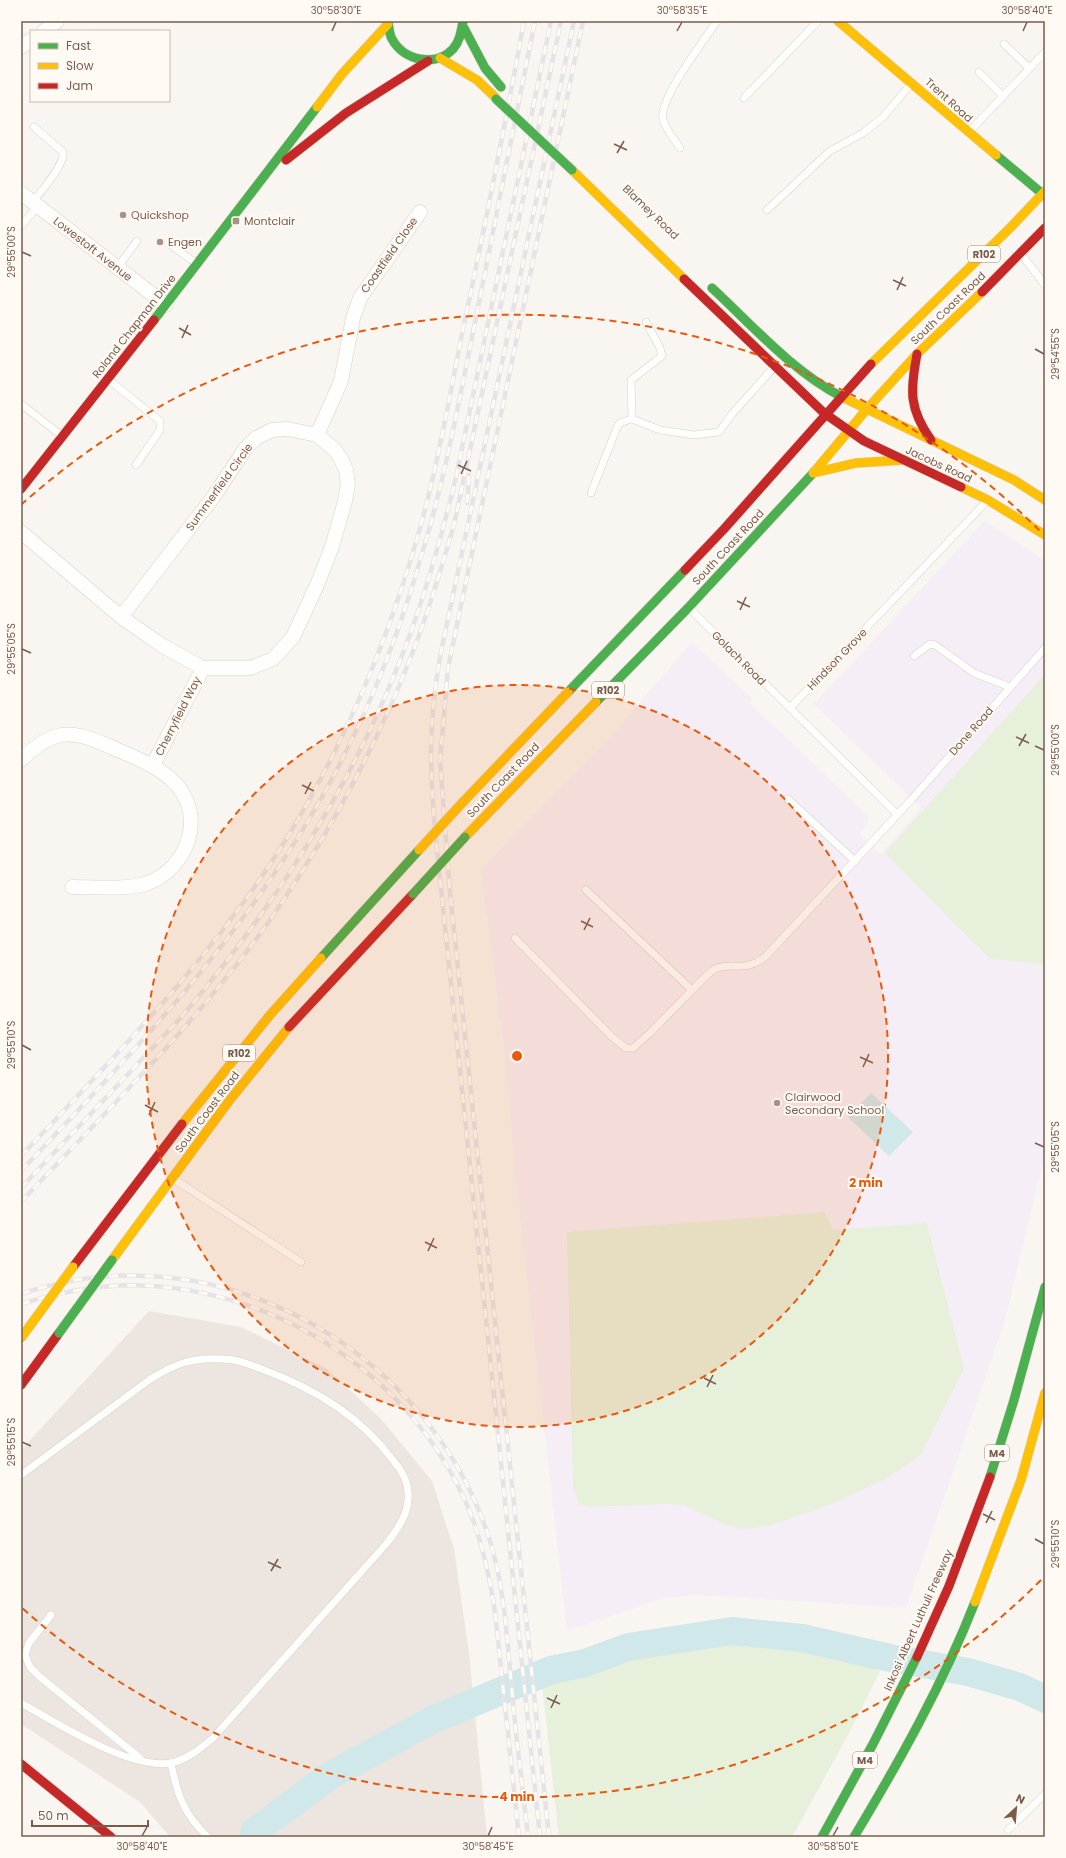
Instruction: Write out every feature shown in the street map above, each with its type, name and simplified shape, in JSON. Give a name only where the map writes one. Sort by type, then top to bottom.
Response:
[{"type":"main road","name":"Trent Road","points":[[838,21],[912,82],[968,133],[1044,194]]},
{"type":"main road","points":[[388,23],[393,41],[399,50],[408,56],[428,61],[440,58],[451,51],[460,40],[464,24]]},
{"type":"main road","name":"Roland Chapman Drive","points":[[21,488],[197,265],[264,178],[296,132],[342,74],[388,23]]},
{"type":"main road","points":[[464,24],[485,68],[504,90]]},
{"type":"main road","points":[[440,58],[477,80],[572,170],[774,367],[824,413]]},
{"type":"main road","name":"Roland Chapman Drive","points":[[264,178],[304,144],[346,113],[428,61]]},
{"type":"main road","name":"South Coast Road","points":[[21,1338],[151,1163],[270,1015],[462,802],[724,529],[774,474],[824,413],[840,396],[1044,194]]},
{"type":"main road","name":"South Coast Road","points":[[21,1385],[172,1178],[270,1049],[305,1008],[465,837],[688,608],[813,473],[866,410],[917,354],[1045,228]]},
{"type":"main road","points":[[706,282],[788,360],[805,374],[840,396]]},
{"type":"main road","points":[[917,354],[914,370],[913,402],[919,421],[931,440]]},
{"type":"main road","name":"Jacobs Road","points":[[840,396],[866,410],[1014,480],[1045,500]]},
{"type":"main road","name":"Jacobs Road","points":[[824,413],[848,432],[864,441],[988,500],[1045,535]]},
{"type":"main road","points":[[813,473],[856,463],[904,460]]},
{"type":"main road","name":"Inkosi Albert Luthuli Freeway","points":[[822,1837],[864,1761],[905,1681],[948,1586],[991,1471],[1045,1287]]},
{"type":"main road","name":"M4","points":[[854,1837],[890,1776],[935,1690],[965,1627],[1021,1480],[1045,1393]]},
{"type":"main road","points":[[21,1764],[111,1837]]},
{"type":"street","points":[[45,30],[57,21]]},
{"type":"street","points":[[21,47],[30,41]]},
{"type":"street","name":"Lowestoft Avenue","points":[[21,192],[166,305]]},
{"type":"street","name":"Coastfield Close","points":[[317,435],[341,381],[353,318],[360,298],[420,212]]},
{"type":"street","name":"Summerfield Circle","points":[[21,532],[121,617],[163,646],[203,668],[250,668],[261,665],[273,659],[284,648],[300,623],[332,547],[345,501],[348,484],[346,470],[342,459],[335,450],[317,435],[288,429],[272,430],[256,438],[245,449],[214,496],[121,617]]},
{"type":"street","name":"Cherryfield Way","points":[[153,765],[203,668]]},
{"type":"street","points":[[21,760],[44,741],[62,735],[91,739],[153,765],[175,782],[191,810],[189,841],[183,854],[173,867],[147,883],[130,886],[72,887]]},
{"type":"lane","points":[[680,148],[663,120],[663,110],[670,92],[717,21]]},
{"type":"lane","points":[[744,98],[818,21]]},
{"type":"lane","points":[[1004,44],[1029,68]]},
{"type":"lane","points":[[968,133],[1045,52]]},
{"type":"lane","points":[[979,72],[1003,96]]},
{"type":"lane","points":[[767,210],[830,151],[863,133],[883,117],[912,82]]},
{"type":"lane","points":[[21,226],[64,155],[63,152],[34,127]]},
{"type":"lane","points":[[117,268],[137,241]]},
{"type":"lane","points":[[171,245],[197,265]]},
{"type":"lane","points":[[1020,253],[1045,285]]},
{"type":"lane","points":[[632,419],[631,380],[662,356],[660,348],[646,322]]},
{"type":"lane","points":[[591,493],[618,425],[622,422],[632,419],[660,430],[694,435],[718,432],[774,367]]},
{"type":"lane","points":[[108,379],[160,422],[160,430],[136,465]]},
{"type":"lane","points":[[21,404],[62,436]]},
{"type":"lane","name":"Hindson Grove","points":[[790,708],[988,500]]},
{"type":"lane","name":"Golach Road","points":[[688,608],[790,708]]},
{"type":"lane","points":[[914,656],[930,644],[935,645],[974,673],[1010,687]]},
{"type":"lane","name":"Done Road","points":[[515,938],[611,1036],[626,1048],[633,1048],[715,969],[724,967],[745,967],[758,963],[780,943],[1045,648]]},
{"type":"lane","points":[[790,708],[897,814]]},
{"type":"lane","points":[[788,800],[855,861]]},
{"type":"lane","points":[[586,890],[692,990]]},
{"type":"lane","points":[[172,1178],[301,1262]]},
{"type":"lane","points":[[21,1475],[168,1367],[184,1361],[225,1358],[289,1380],[324,1399],[354,1419],[379,1441],[400,1469],[407,1484],[408,1500],[405,1517],[387,1543],[213,1738],[188,1756],[171,1763],[142,1760],[90,1742],[21,1703]]},
{"type":"lane","points":[[51,1615],[29,1643],[25,1655],[30,1667],[40,1677],[142,1760]]},
{"type":"lane","points":[[171,1763],[175,1785],[187,1813],[208,1837]]},
{"type":"lane","points":[[1008,1830],[1045,1794]]},
{"type":"shaded area","name":"Clairwood Secondary School","points":[[985,520],[1045,561],[1045,1153],[1005,1321],[906,1608],[699,1595],[667,1597],[567,1631],[516,1177],[505,1052],[481,870],[612,735],[692,642],[753,699],[750,703],[869,817],[865,827],[859,834],[881,854],[921,808],[814,704]]},
{"type":"shaded area","points":[[149,1311],[241,1327],[327,1369],[381,1419],[432,1481],[454,1549],[469,1653],[487,1837],[170,1837],[140,1802],[21,1724],[21,1450]]},
{"type":"green space","points":[[1045,674],[1045,964],[990,959],[885,853]]},
{"type":"green space","points":[[825,1212],[833,1230],[927,1223],[964,1369],[920,1456],[887,1478],[832,1504],[769,1526],[742,1529],[724,1524],[683,1505],[666,1504],[589,1507],[579,1504],[573,1488],[567,1232]]},
{"type":"green space","points":[[746,1644],[795,1646],[838,1656],[880,1671],[848,1735],[792,1837],[559,1837],[542,1683],[604,1665],[696,1648]]},
{"type":"water","points":[[871,1093],[913,1132],[889,1156],[848,1117]]},
{"type":"waterway","points":[[254,1832],[331,1775],[432,1720],[551,1670],[585,1663],[628,1647],[732,1631],[802,1638],[890,1658],[968,1672],[1020,1687],[1045,1699]]},
{"type":"railway","points":[[21,1156],[129,1041],[231,920],[290,833],[311,797],[331,760],[366,685],[408,568],[432,480],[486,217],[524,21]]},
{"type":"railway","points":[[21,1171],[142,1041],[217,951],[253,904],[318,804],[335,774],[365,711],[392,646],[414,580],[437,499],[449,450],[535,21]]},
{"type":"railway","points":[[21,1188],[184,1014],[250,930],[281,886],[337,794],[385,698],[405,648],[427,585],[456,477],[551,21]]},
{"type":"railway","points":[[21,1202],[182,1030],[242,958],[270,920],[311,857],[349,791],[383,723],[424,622],[454,525],[561,21]]},
{"type":"railway","points":[[540,1837],[436,843],[431,769],[431,739],[436,680],[440,657],[574,21]]},
{"type":"railway","points":[[549,1837],[450,892],[440,761],[448,668],[583,21]]},
{"type":"railway","points":[[467,503],[469,475]]},
{"type":"railway","points":[[21,1294],[94,1278],[168,1277],[239,1292],[306,1320],[366,1361],[419,1412],[461,1473],[490,1541],[495,1559],[505,1615],[515,1728],[528,1837]]},
{"type":"railway","points":[[21,1304],[53,1295],[86,1289],[119,1286],[152,1286],[204,1293],[254,1308],[302,1329],[347,1357],[387,1390],[422,1429],[451,1472],[473,1520],[480,1543],[489,1577],[495,1612],[519,1837]]},
{"type":"traffic: fast","points":[[388,21],[390,35],[397,46],[411,56],[429,60],[446,55],[453,49],[459,40],[463,21]]},
{"type":"traffic: fast","points":[[464,28],[485,68],[501,87]]},
{"type":"traffic: fast","points":[[496,99],[572,170]]},
{"type":"traffic: fast","points":[[154,320],[317,107]]},
{"type":"traffic: fast","points":[[996,155],[1045,196]]},
{"type":"traffic: fast","points":[[712,288],[790,361],[806,374],[842,397]]},
{"type":"traffic: fast","points":[[596,702],[688,608],[815,471]]},
{"type":"traffic: fast","points":[[568,692],[685,570]]},
{"type":"traffic: fast","points":[[413,894],[465,837]]},
{"type":"traffic: fast","points":[[321,958],[419,850]]},
{"type":"traffic: fast","points":[[59,1333],[112,1260]]},
{"type":"traffic: fast","points":[[990,1477],[1014,1400],[1045,1287]]},
{"type":"traffic: fast","points":[[854,1837],[935,1693],[975,1602]]},
{"type":"traffic: fast","points":[[822,1837],[873,1744],[917,1657]]},
{"type":"traffic: slow","points":[[838,21],[996,155]]},
{"type":"traffic: slow","points":[[317,107],[342,74],[388,24]]},
{"type":"traffic: slow","points":[[440,58],[477,80],[495,97]]},
{"type":"traffic: slow","points":[[572,170],[684,279]]},
{"type":"traffic: slow","points":[[871,364],[1012,226],[1045,191]]},
{"type":"traffic: slow","points":[[815,471],[866,410],[917,354],[982,292]]},
{"type":"traffic: slow","points":[[842,397],[1014,480],[1045,500]]},
{"type":"traffic: slow","points":[[813,473],[856,463],[904,460]]},
{"type":"traffic: slow","points":[[961,487],[988,500],[1045,535]]},
{"type":"traffic: slow","points":[[463,802],[568,692]]},
{"type":"traffic: slow","points":[[465,837],[596,702]]},
{"type":"traffic: slow","points":[[419,850],[463,802]]},
{"type":"traffic: slow","points":[[182,1124],[270,1015],[321,958]]},
{"type":"traffic: slow","points":[[112,1260],[229,1101],[289,1027]]},
{"type":"traffic: slow","points":[[21,1338],[73,1267]]},
{"type":"traffic: slow","points":[[975,1602],[1021,1480],[1045,1393]]},
{"type":"traffic: jam","points":[[286,160],[346,113],[428,61]]},
{"type":"traffic: jam","points":[[982,292],[1045,228]]},
{"type":"traffic: jam","points":[[684,279],[824,413],[864,441],[961,487]]},
{"type":"traffic: jam","points":[[21,489],[154,320]]},
{"type":"traffic: jam","points":[[917,354],[913,379],[913,399],[919,419],[931,440]]},
{"type":"traffic: jam","points":[[685,570],[724,529],[871,364]]},
{"type":"traffic: jam","points":[[289,1027],[413,894]]},
{"type":"traffic: jam","points":[[73,1267],[182,1124]]},
{"type":"traffic: jam","points":[[21,1385],[59,1333]]},
{"type":"traffic: jam","points":[[917,1657],[949,1586],[990,1477]]},
{"type":"traffic: jam","points":[[21,1764],[111,1837]]},
{"type":"place","name":"Quickshop","points":[[123,215]]},
{"type":"place","name":"Montclair","points":[[236,221]]},
{"type":"place","name":"Engen","points":[[160,242]]},
{"type":"place","name":"Clairwood Secondary School","points":[[777,1103]]}]
